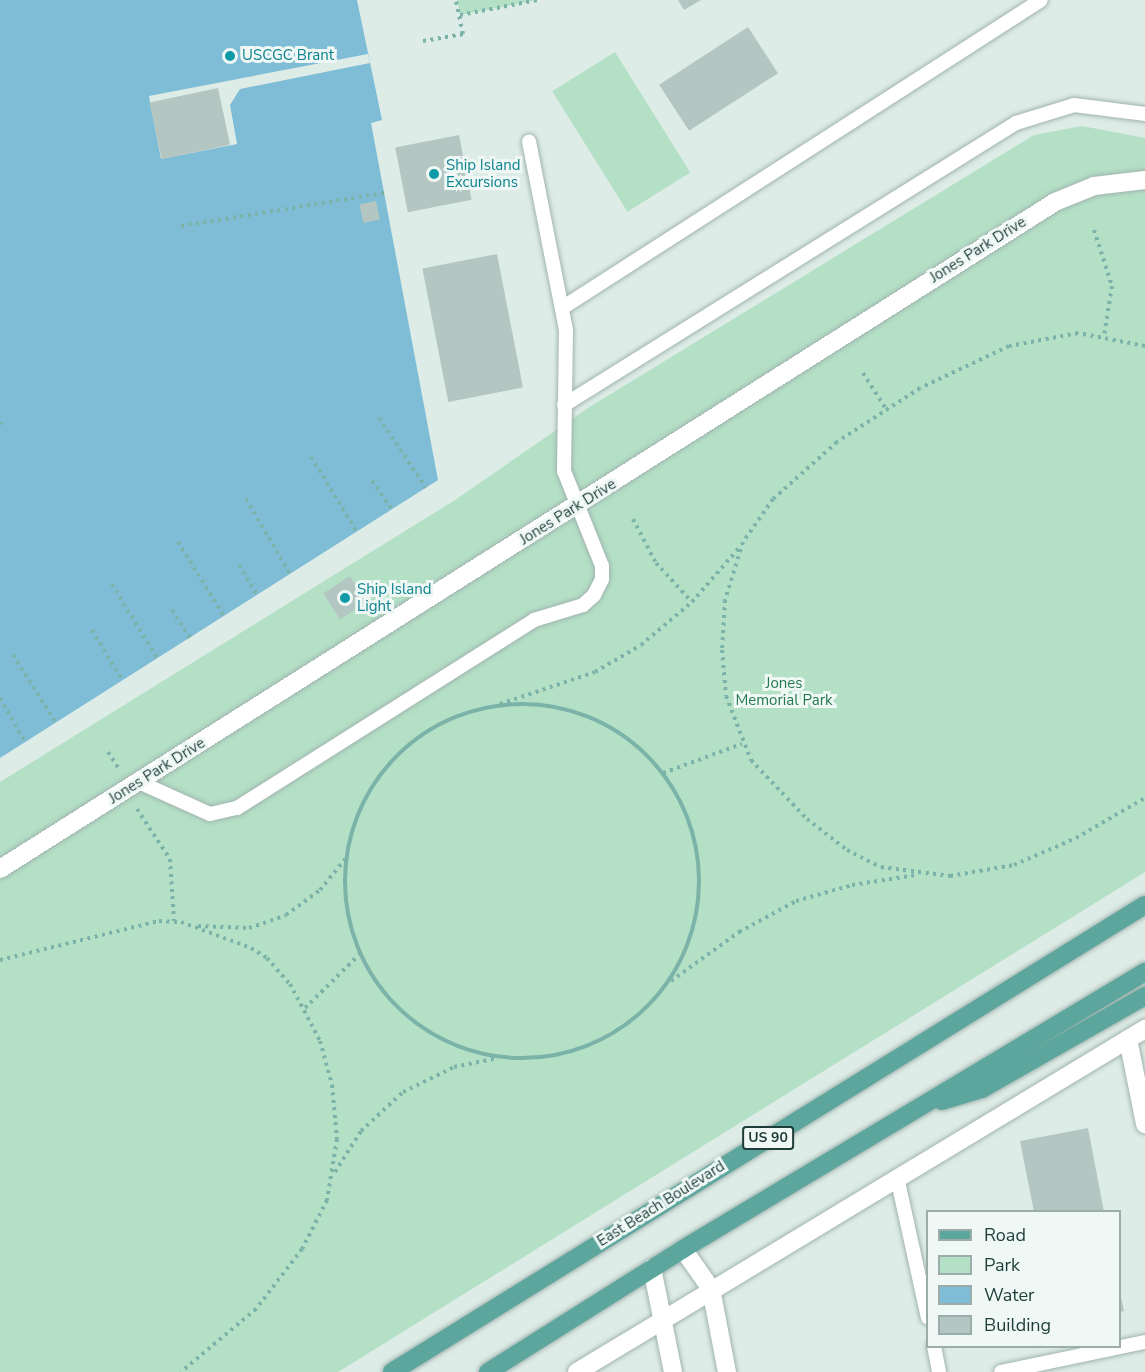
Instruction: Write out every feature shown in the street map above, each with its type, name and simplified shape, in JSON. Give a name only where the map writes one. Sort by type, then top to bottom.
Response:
[{"type":"main road","name":"East Beach Boulevard","points":[[392,1372],[1145,905]]},
{"type":"main road","points":[[488,1372],[683,1249],[1145,972]]},
{"type":"main road","points":[[917,1109],[982,1089],[1145,996]]},
{"type":"street","name":"Jones Park Drive","points":[[0,869],[576,507],[1055,202],[1094,186],[1145,180]]},
{"type":"street","points":[[578,1372],[711,1289],[1145,1029]]},
{"type":"street","points":[[1128,1039],[1145,1124]]},
{"type":"street","points":[[683,1249],[711,1289],[728,1372]]},
{"type":"street","points":[[652,1268],[673,1372]]},
{"type":"lane","points":[[562,308],[1041,0]]},
{"type":"lane","points":[[564,405],[1016,123],[1074,105],[1145,114]]},
{"type":"lane","points":[[134,785],[210,814],[237,808],[534,620],[583,605],[594,595],[602,579],[602,566],[576,507],[564,471],[566,330],[530,142]]},
{"type":"lane","points":[[897,1177],[926,1313]]},
{"type":"lane","points":[[1121,1347],[1145,1342]]},
{"type":"lane","points":[[934,1348],[939,1372]]},
{"type":"lane","points":[[1001,1372],[1116,1348]]},
{"type":"path","points":[[423,41],[463,34],[456,0]]},
{"type":"path","points":[[459,15],[537,0]]},
{"type":"path","points":[[181,226],[384,193]]},
{"type":"path","points":[[1094,230],[1112,286],[1104,336]]},
{"type":"path","points":[[191,925],[249,927],[286,915],[320,890],[346,856],[366,796],[399,754],[432,729],[595,672],[641,645],[692,602],[743,542],[773,499],[802,471],[886,409],[957,368],[1009,346],[1052,335],[1104,336],[1145,346]]},
{"type":"path","points":[[863,373],[886,409]]},
{"type":"path","points":[[379,418],[426,488]]},
{"type":"path","points":[[0,422],[4,428]]},
{"type":"path","points":[[311,457],[357,532]]},
{"type":"path","points":[[372,482],[392,510]]},
{"type":"path","points":[[246,499],[290,574]]},
{"type":"path","points":[[633,519],[656,563],[692,602]]},
{"type":"path","points":[[178,542],[224,616]]},
{"type":"path","points":[[743,542],[725,600],[722,650],[726,696],[742,744],[777,790],[839,844],[881,867],[922,875]]},
{"type":"path","points":[[239,565],[257,595]]},
{"type":"path","points":[[112,584],[157,658]]},
{"type":"path","points":[[172,610],[190,638]]},
{"type":"path","points":[[92,630],[122,680]]},
{"type":"path","points":[[13,655],[56,723]]},
{"type":"path","points":[[0,698],[26,742]]},
{"type":"path","points":[[491,707],[523,704],[585,715],[634,743],[663,773],[685,810],[699,864],[694,926],[667,983]]},
{"type":"path","points":[[663,773],[742,744]]},
{"type":"path","points":[[108,752],[134,785],[134,805],[170,859],[174,921]]},
{"type":"path","points":[[333,1175],[361,1131],[403,1092],[454,1066],[502,1057],[534,1058],[595,1043],[623,1028],[667,983],[739,932],[796,902],[852,885],[922,875],[970,874],[1014,865],[1076,838],[1145,798]]},
{"type":"path","points":[[346,856],[348,918],[360,954],[391,1002],[415,1023],[442,1040],[502,1057]]},
{"type":"path","points":[[0,960],[124,929],[174,921],[191,925],[251,948],[267,958],[305,1008],[320,1041],[332,1085],[337,1139],[333,1175],[317,1222],[280,1279],[231,1333],[181,1372]]},
{"type":"path","points":[[305,1008],[360,954]]},
{"type":"green space","points":[[457,0],[538,0],[460,15]]},
{"type":"green space","points":[[615,52],[690,172],[627,212],[552,91]]},
{"type":"green space","name":"Jones Memorial Park","points":[[1082,126],[1145,138],[1145,872],[338,1372],[0,1372],[0,782],[455,500],[591,406],[1034,135]]},
{"type":"water","points":[[0,0],[357,0],[382,120],[371,123],[438,480],[0,758]]},
{"type":"pier","points":[[368,54],[370,63],[240,89],[230,105],[237,144],[161,159],[149,96]]},
{"type":"building","points":[[678,0],[701,0],[684,10]]},
{"type":"building","points":[[748,27],[778,73],[689,131],[659,85]]},
{"type":"building","points":[[218,88],[230,145],[162,159],[150,103]]},
{"type":"building","name":"Ship Island Excursions","points":[[459,135],[472,200],[408,212],[395,147]]},
{"type":"building","points":[[376,201],[380,220],[363,223],[359,205]]},
{"type":"building","points":[[497,254],[523,388],[448,402],[422,269]]},
{"type":"building","name":"Ship Island Light","points":[[350,576],[367,602],[340,619],[323,593]]},
{"type":"building","points":[[1088,1128],[1104,1210],[1034,1210],[1020,1141]]},
{"type":"place","name":"USCGC Brant","points":[[230,56]]},
{"type":"place","name":"Ship Island Excursions","points":[[434,174]]},
{"type":"place","name":"Ship Island Light","points":[[345,598]]}]
